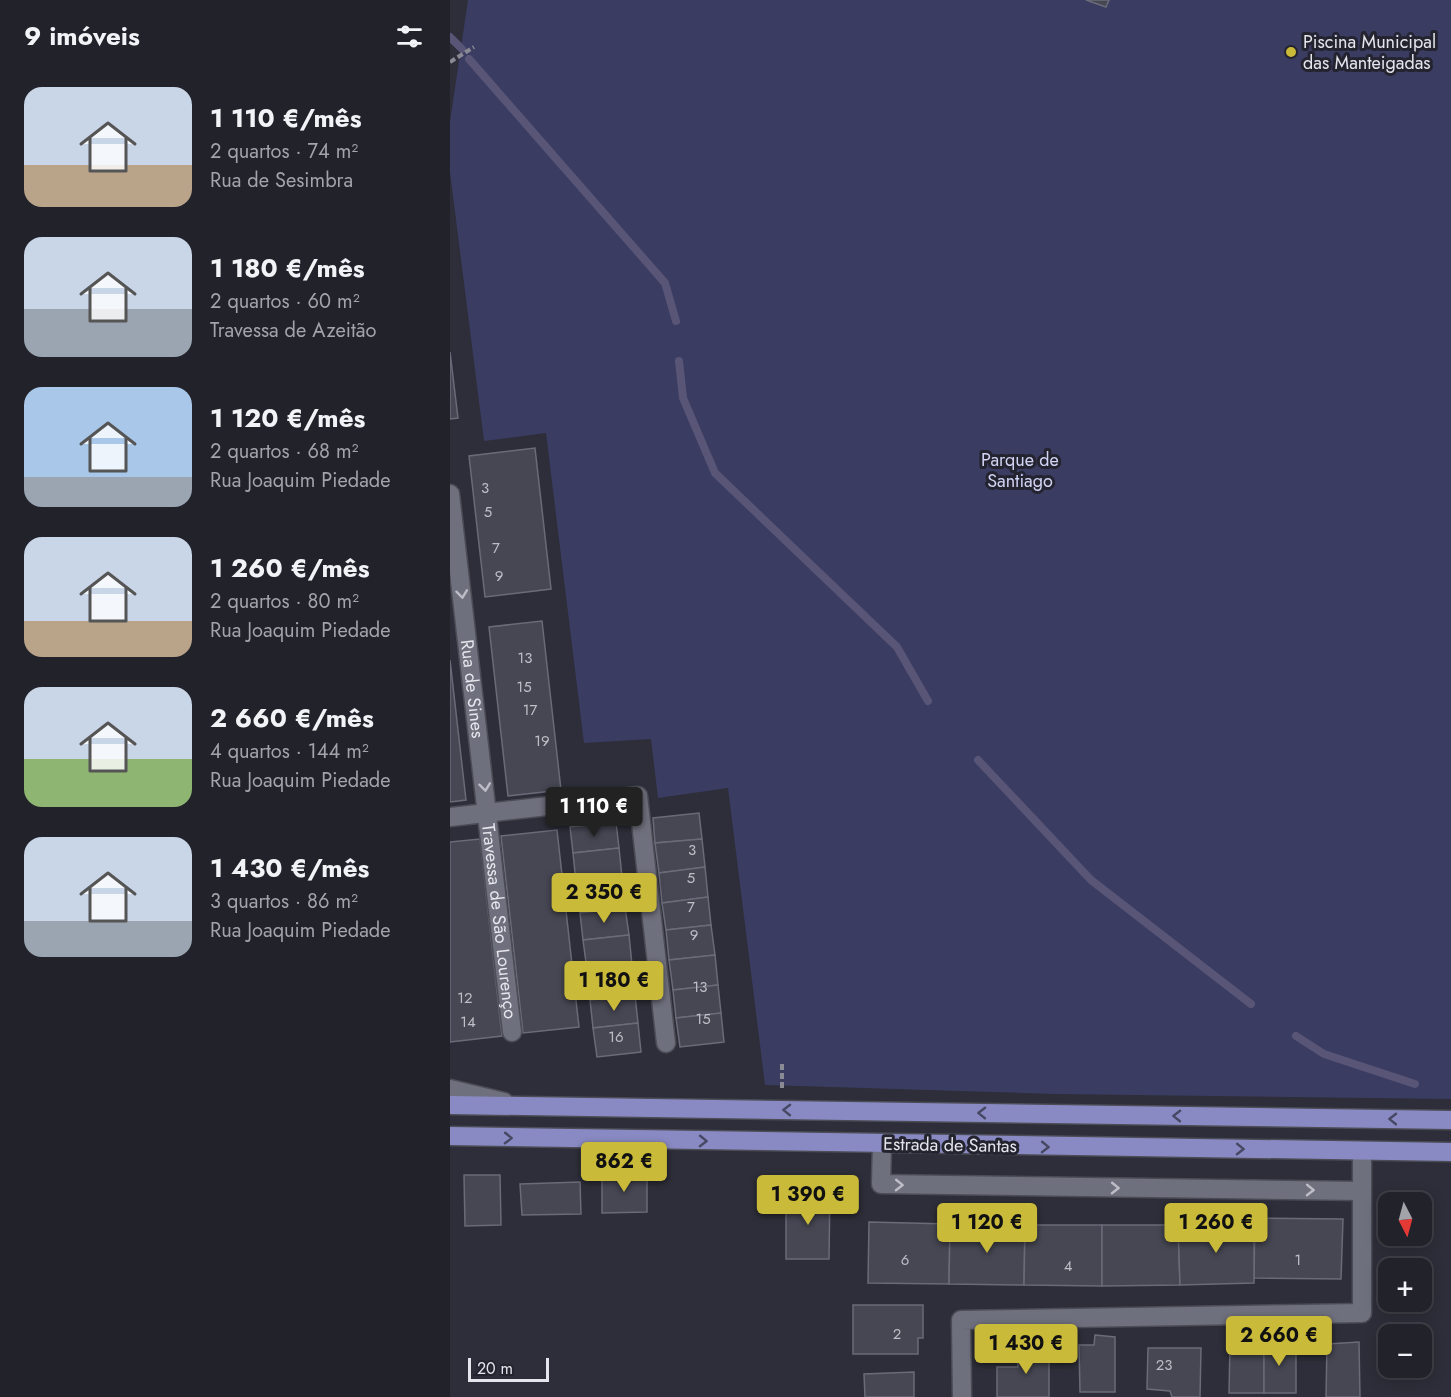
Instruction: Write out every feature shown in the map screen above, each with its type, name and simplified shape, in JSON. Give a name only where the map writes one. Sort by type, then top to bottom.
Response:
[{"type":"main road","name":"Estrada de Santas","points":[[450,1105],[1451,1119]]},
{"type":"main road","name":"Estrada de Santas","points":[[450,1136],[1451,1152]]},
{"type":"street","name":"Rua de Sines","points":[[450,494],[488,813]]},
{"type":"street","points":[[450,817],[638,796],[666,1043]]},
{"type":"street","name":"Travessa de São Lourenço","points":[[488,813],[512,1032]]},
{"type":"street","points":[[450,1089],[520,1107]]},
{"type":"street","points":[[882,1144],[881,1184],[1362,1191]]},
{"type":"street","points":[[962,1397],[961,1320],[1362,1313],[1362,1151]]},
{"type":"path","points":[[450,62],[474,47]]},
{"type":"green space","name":"Parque de Santiago","points":[[468,0],[1451,0],[1451,1099],[1055,1094],[765,1085],[728,788],[658,798],[651,739],[584,743],[546,433],[484,441],[450,172],[450,122]]},
{"type":"building","points":[[1086,0],[1109,0],[1106,7]]},
{"type":"building","points":[[450,352],[458,418],[450,419]]},
{"type":"building","points":[[535,448],[551,589],[485,597],[469,456]]},
{"type":"building","points":[[542,621],[561,790],[508,796],[489,627]]},
{"type":"building","points":[[450,660],[466,800],[450,802]]},
{"type":"building","points":[[699,813],[702,839],[655,843],[653,818]]},
{"type":"building","points":[[616,822],[619,848],[573,853],[570,827]]},
{"type":"building","points":[[557,830],[579,1027],[523,1033],[501,836]]},
{"type":"building","points":[[480,839],[502,1036],[450,1042],[450,842]]},
{"type":"building","points":[[702,839],[705,867],[659,873],[655,843]]},
{"type":"building","points":[[619,848],[622,877],[576,882],[573,853]]},
{"type":"building","points":[[705,867],[708,897],[662,903],[659,873]]},
{"type":"building","points":[[622,877],[625,907],[580,913],[576,882]]},
{"type":"building","points":[[708,897],[711,925],[666,930],[662,903]]},
{"type":"building","points":[[625,907],[629,935],[583,940],[580,913]]},
{"type":"building","points":[[711,925],[715,955],[669,960],[666,930]]},
{"type":"building","points":[[629,935],[632,965],[587,970],[583,940]]},
{"type":"building","points":[[715,955],[718,985],[673,990],[669,960]]},
{"type":"building","points":[[632,965],[635,995],[590,1000],[587,970]]},
{"type":"building","points":[[718,985],[721,1013],[676,1018],[673,990]]},
{"type":"building","points":[[635,995],[638,1023],[593,1028],[590,1000]]},
{"type":"building","points":[[721,1013],[724,1042],[680,1047],[676,1018]]},
{"type":"building","points":[[638,1023],[641,1052],[597,1057],[593,1028]]},
{"type":"building","points":[[602,1174],[647,1175],[647,1212],[602,1213]]},
{"type":"building","points":[[464,1175],[500,1175],[501,1225],[465,1226]]},
{"type":"building","points":[[580,1182],[581,1214],[522,1215],[520,1184]]},
{"type":"building","points":[[802,1190],[830,1190],[829,1259],[786,1259],[786,1199],[802,1199]]},
{"type":"building","points":[[1255,1218],[1343,1219],[1341,1279],[1254,1278]]},
{"type":"building","points":[[869,1222],[950,1224],[949,1284],[868,1283]]},
{"type":"building","points":[[950,1224],[1025,1225],[1024,1285],[949,1284]]},
{"type":"building","points":[[1025,1225],[1102,1225],[1102,1286],[1024,1285]]},
{"type":"building","points":[[1102,1225],[1178,1225],[1180,1285],[1102,1286]]},
{"type":"building","points":[[1178,1225],[1254,1225],[1254,1283],[1180,1285]]},
{"type":"building","points":[[853,1305],[923,1305],[923,1338],[918,1338],[918,1354],[853,1354]]},
{"type":"building","points":[[1095,1335],[1115,1337],[1115,1392],[1080,1392],[1079,1345],[1094,1345]]},
{"type":"building","points":[[1247,1338],[1264,1338],[1264,1393],[1229,1393],[1230,1344],[1247,1344]]},
{"type":"building","points":[[1264,1338],[1283,1338],[1283,1349],[1296,1349],[1296,1393],[1264,1393]]},
{"type":"building","points":[[1359,1342],[1360,1397],[1326,1397],[1327,1344]]},
{"type":"building","points":[[1025,1347],[1049,1347],[1049,1397],[997,1397],[997,1367],[1018,1367],[1017,1354],[1025,1355]]},
{"type":"building","points":[[1148,1348],[1201,1348],[1200,1397],[1172,1397],[1170,1391],[1147,1389]]},
{"type":"building","points":[[914,1372],[914,1397],[865,1397],[864,1374]]},
{"type":"waterway","points":[[450,37],[462,49]]},
{"type":"waterway","points":[[469,59],[665,283],[676,321]]},
{"type":"waterway","points":[[679,361],[683,398],[715,473],[897,647],[928,701]]},
{"type":"waterway","points":[[978,760],[1091,880],[1251,1004]]},
{"type":"waterway","points":[[1296,1036],[1324,1054],[1415,1084]]},
{"type":"place","name":"Piscina Municipal das Manteigadas","points":[[1291,52]]}]
